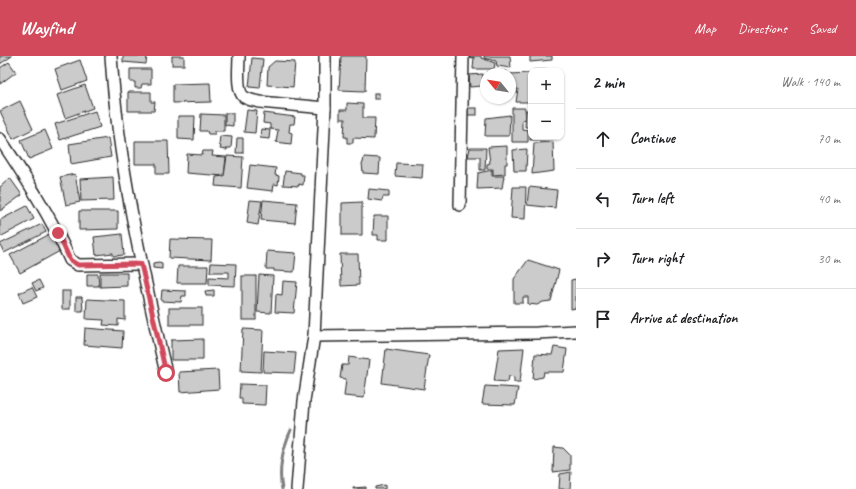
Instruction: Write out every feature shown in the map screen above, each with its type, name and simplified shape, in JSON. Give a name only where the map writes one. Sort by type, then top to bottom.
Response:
[{"type":"street","points":[[111,56],[121,147],[141,264],[166,373]]},
{"type":"street","points":[[239,56],[239,89],[243,96],[260,102],[325,108]]},
{"type":"street","points":[[297,489],[304,401],[314,336],[325,108],[325,56]]},
{"type":"street","points":[[460,205],[463,56]]},
{"type":"street","points":[[0,139],[43,206],[58,233],[70,260],[78,265],[141,264]]},
{"type":"street","points":[[314,336],[537,333],[576,331]]},
{"type":"building","points":[[0,56],[12,56],[0,64]]},
{"type":"building","points":[[123,56],[147,56],[146,64],[123,62]]},
{"type":"building","points":[[172,56],[184,56],[184,65],[172,65]]},
{"type":"building","points":[[341,56],[366,56],[365,91],[339,90]]},
{"type":"building","points":[[470,56],[481,56],[481,58],[495,63],[494,68],[473,69],[474,57],[470,58]]},
{"type":"building","points":[[484,56],[510,56],[511,68],[497,66],[496,61],[484,58]]},
{"type":"building","points":[[530,56],[552,56],[552,60],[530,62]]},
{"type":"building","points":[[252,58],[263,59],[260,88],[249,87]]},
{"type":"building","points":[[80,60],[87,81],[62,90],[55,69]]},
{"type":"building","points":[[275,61],[295,62],[293,87],[267,85],[268,67]]},
{"type":"building","points":[[9,62],[16,72],[0,84],[0,68]]},
{"type":"building","points":[[130,69],[151,69],[151,84],[142,84],[141,88],[135,88],[135,82],[130,82]]},
{"type":"building","points":[[528,73],[528,102],[516,102],[518,89],[516,89],[516,74]]},
{"type":"building","points":[[480,74],[480,86],[470,87],[469,75]]},
{"type":"building","points":[[210,83],[211,102],[173,103],[173,84]]},
{"type":"building","points":[[85,85],[93,108],[65,118],[57,95]]},
{"type":"building","points":[[128,92],[151,92],[151,102],[155,102],[154,111],[128,111]]},
{"type":"building","points":[[374,93],[379,93],[379,99],[374,99]]},
{"type":"building","points":[[20,101],[33,129],[13,139],[0,111]]},
{"type":"building","points":[[347,103],[363,104],[363,118],[375,118],[374,139],[353,138],[353,143],[347,143],[347,137],[344,137],[345,119],[340,119],[340,110],[347,110]]},
{"type":"building","points":[[468,108],[477,108],[477,115],[468,115]]},
{"type":"building","points":[[512,108],[525,108],[526,119],[522,120],[522,129],[528,130],[528,142],[512,142]]},
{"type":"building","points":[[247,110],[257,111],[255,133],[244,132]]},
{"type":"building","points":[[526,110],[528,110],[528,127],[525,127]]},
{"type":"building","points":[[95,111],[100,127],[60,140],[55,124]]},
{"type":"building","points":[[225,113],[233,113],[233,126],[225,125]]},
{"type":"building","points":[[264,113],[295,117],[294,124],[290,124],[289,132],[292,133],[291,144],[276,142],[278,130],[270,129],[270,124],[263,123]]},
{"type":"building","points":[[201,114],[224,115],[224,131],[215,131],[215,134],[208,134],[207,131],[200,131]]},
{"type":"building","points":[[510,115],[509,136],[485,136],[486,118]]},
{"type":"building","points":[[178,116],[195,116],[194,140],[178,139]]},
{"type":"building","points":[[261,129],[270,130],[269,139],[260,138]]},
{"type":"building","points":[[45,130],[53,149],[29,159],[21,140]]},
{"type":"building","points":[[220,136],[232,137],[231,148],[227,148],[227,150],[220,149]]},
{"type":"building","points":[[108,138],[111,157],[71,164],[69,144]]},
{"type":"building","points":[[237,138],[243,138],[243,153],[236,153]]},
{"type":"building","points":[[135,141],[168,141],[169,174],[156,174],[156,164],[135,164]]},
{"type":"building","points":[[553,142],[554,171],[532,174],[534,143]]},
{"type":"building","points":[[507,146],[507,164],[505,164],[505,174],[493,175],[493,169],[487,169],[487,164],[490,163],[488,147]]},
{"type":"building","points":[[470,148],[486,148],[485,170],[480,170],[480,157],[468,157]]},
{"type":"building","points":[[527,149],[526,171],[514,171],[513,150]]},
{"type":"building","points":[[203,151],[213,151],[212,156],[226,157],[224,176],[186,173],[187,154],[202,155]]},
{"type":"building","points":[[227,156],[243,157],[241,188],[215,186],[216,177],[224,176]]},
{"type":"building","points":[[364,157],[380,158],[379,174],[363,173],[362,163]]},
{"type":"building","points":[[396,163],[423,164],[422,178],[395,176]]},
{"type":"building","points":[[250,165],[276,168],[275,175],[279,176],[278,185],[274,184],[273,191],[247,188]]},
{"type":"building","points":[[492,170],[492,176],[504,176],[502,188],[477,189],[478,173]]},
{"type":"building","points":[[285,171],[301,173],[301,175],[304,175],[303,185],[283,185]]},
{"type":"building","points":[[75,174],[80,202],[66,205],[60,177]]},
{"type":"building","points":[[113,177],[114,200],[81,201],[80,179]]},
{"type":"building","points":[[10,178],[22,195],[0,211],[0,187]]},
{"type":"building","points":[[513,187],[526,187],[525,219],[511,218]]},
{"type":"building","points":[[529,187],[557,190],[555,208],[527,205]]},
{"type":"building","points":[[369,189],[389,191],[389,197],[383,197],[382,201],[368,199]]},
{"type":"building","points":[[250,200],[262,201],[258,225],[247,223]]},
{"type":"building","points":[[263,200],[297,203],[295,223],[261,220]]},
{"type":"building","points":[[362,202],[362,235],[342,235],[342,203]]},
{"type":"building","points":[[27,206],[34,219],[0,237],[0,220]]},
{"type":"building","points":[[79,211],[118,211],[118,229],[79,230]]},
{"type":"building","points":[[374,216],[388,216],[388,240],[378,240],[378,235],[373,235]]},
{"type":"building","points":[[42,224],[46,232],[4,253],[0,244]]},
{"type":"building","points":[[50,234],[60,251],[20,273],[10,255]]},
{"type":"building","points":[[122,234],[124,255],[113,256],[113,253],[96,255],[94,237]]},
{"type":"building","points":[[170,239],[212,240],[211,260],[169,258]]},
{"type":"building","points":[[267,251],[296,253],[294,272],[266,269]]},
{"type":"building","points":[[340,254],[358,254],[359,285],[341,286]]},
{"type":"building","points":[[528,260],[559,270],[551,301],[543,302],[537,305],[528,304],[528,297],[523,297],[523,303],[514,303],[514,279]]},
{"type":"building","points":[[153,263],[162,263],[162,269],[153,268]]},
{"type":"building","points":[[211,263],[236,264],[235,286],[209,285],[209,277],[229,278],[229,272],[210,272]]},
{"type":"building","points":[[178,266],[208,266],[207,283],[177,283]]},
{"type":"building","points":[[100,273],[127,273],[127,286],[100,287]]},
{"type":"building","points":[[87,274],[98,274],[99,286],[87,286]]},
{"type":"building","points":[[259,275],[273,276],[271,313],[257,312]]},
{"type":"building","points":[[242,276],[256,276],[256,320],[242,320]]},
{"type":"building","points":[[576,279],[576,308],[571,309],[571,280]]},
{"type":"building","points":[[39,280],[43,288],[36,291],[32,283]]},
{"type":"building","points":[[283,281],[297,282],[294,313],[275,312],[276,294],[282,295]]},
{"type":"building","points":[[32,287],[37,297],[23,303],[19,293]]},
{"type":"building","points":[[162,290],[186,291],[186,296],[182,296],[181,302],[161,301]]},
{"type":"building","points":[[214,290],[214,296],[206,296],[205,291]]},
{"type":"building","points":[[62,291],[70,291],[70,309],[62,309]]},
{"type":"building","points":[[76,297],[82,297],[83,311],[76,311]]},
{"type":"building","points":[[87,299],[125,301],[125,320],[118,319],[118,326],[103,325],[104,320],[86,319]]},
{"type":"building","points":[[169,308],[202,308],[202,325],[169,325]]},
{"type":"building","points":[[85,328],[123,331],[122,348],[84,345]]},
{"type":"building","points":[[243,329],[263,330],[261,372],[241,371]]},
{"type":"building","points":[[203,339],[203,360],[171,360],[171,340]]},
{"type":"building","points":[[554,347],[567,349],[564,372],[544,372],[543,377],[533,379],[535,354],[552,355]]},
{"type":"building","points":[[524,348],[520,382],[514,382],[514,377],[509,376],[508,382],[494,381],[499,349]]},
{"type":"building","points":[[386,349],[429,355],[424,389],[382,383]]},
{"type":"building","points":[[264,351],[296,353],[294,373],[263,372]]},
{"type":"building","points":[[349,357],[369,360],[364,398],[344,396],[346,379],[340,378],[342,365],[348,365]]},
{"type":"building","points":[[218,370],[219,389],[180,392],[179,372]]},
{"type":"building","points":[[240,384],[266,385],[265,405],[242,404],[242,398],[239,398]]},
{"type":"building","points":[[485,386],[518,388],[515,405],[482,404]]},
{"type":"building","points":[[554,447],[563,448],[570,455],[570,470],[553,472]]},
{"type":"building","points":[[571,472],[570,489],[559,489],[560,474]]},
{"type":"building","points":[[385,485],[385,489],[375,489],[375,487]]},
{"type":"building","points":[[366,487],[366,489],[353,489],[353,488]]},
{"type":"waterway","points":[[282,489],[282,459],[291,430]]},
{"type":"route","points":[[58,233],[70,260],[78,265],[141,264],[166,373]]}]
